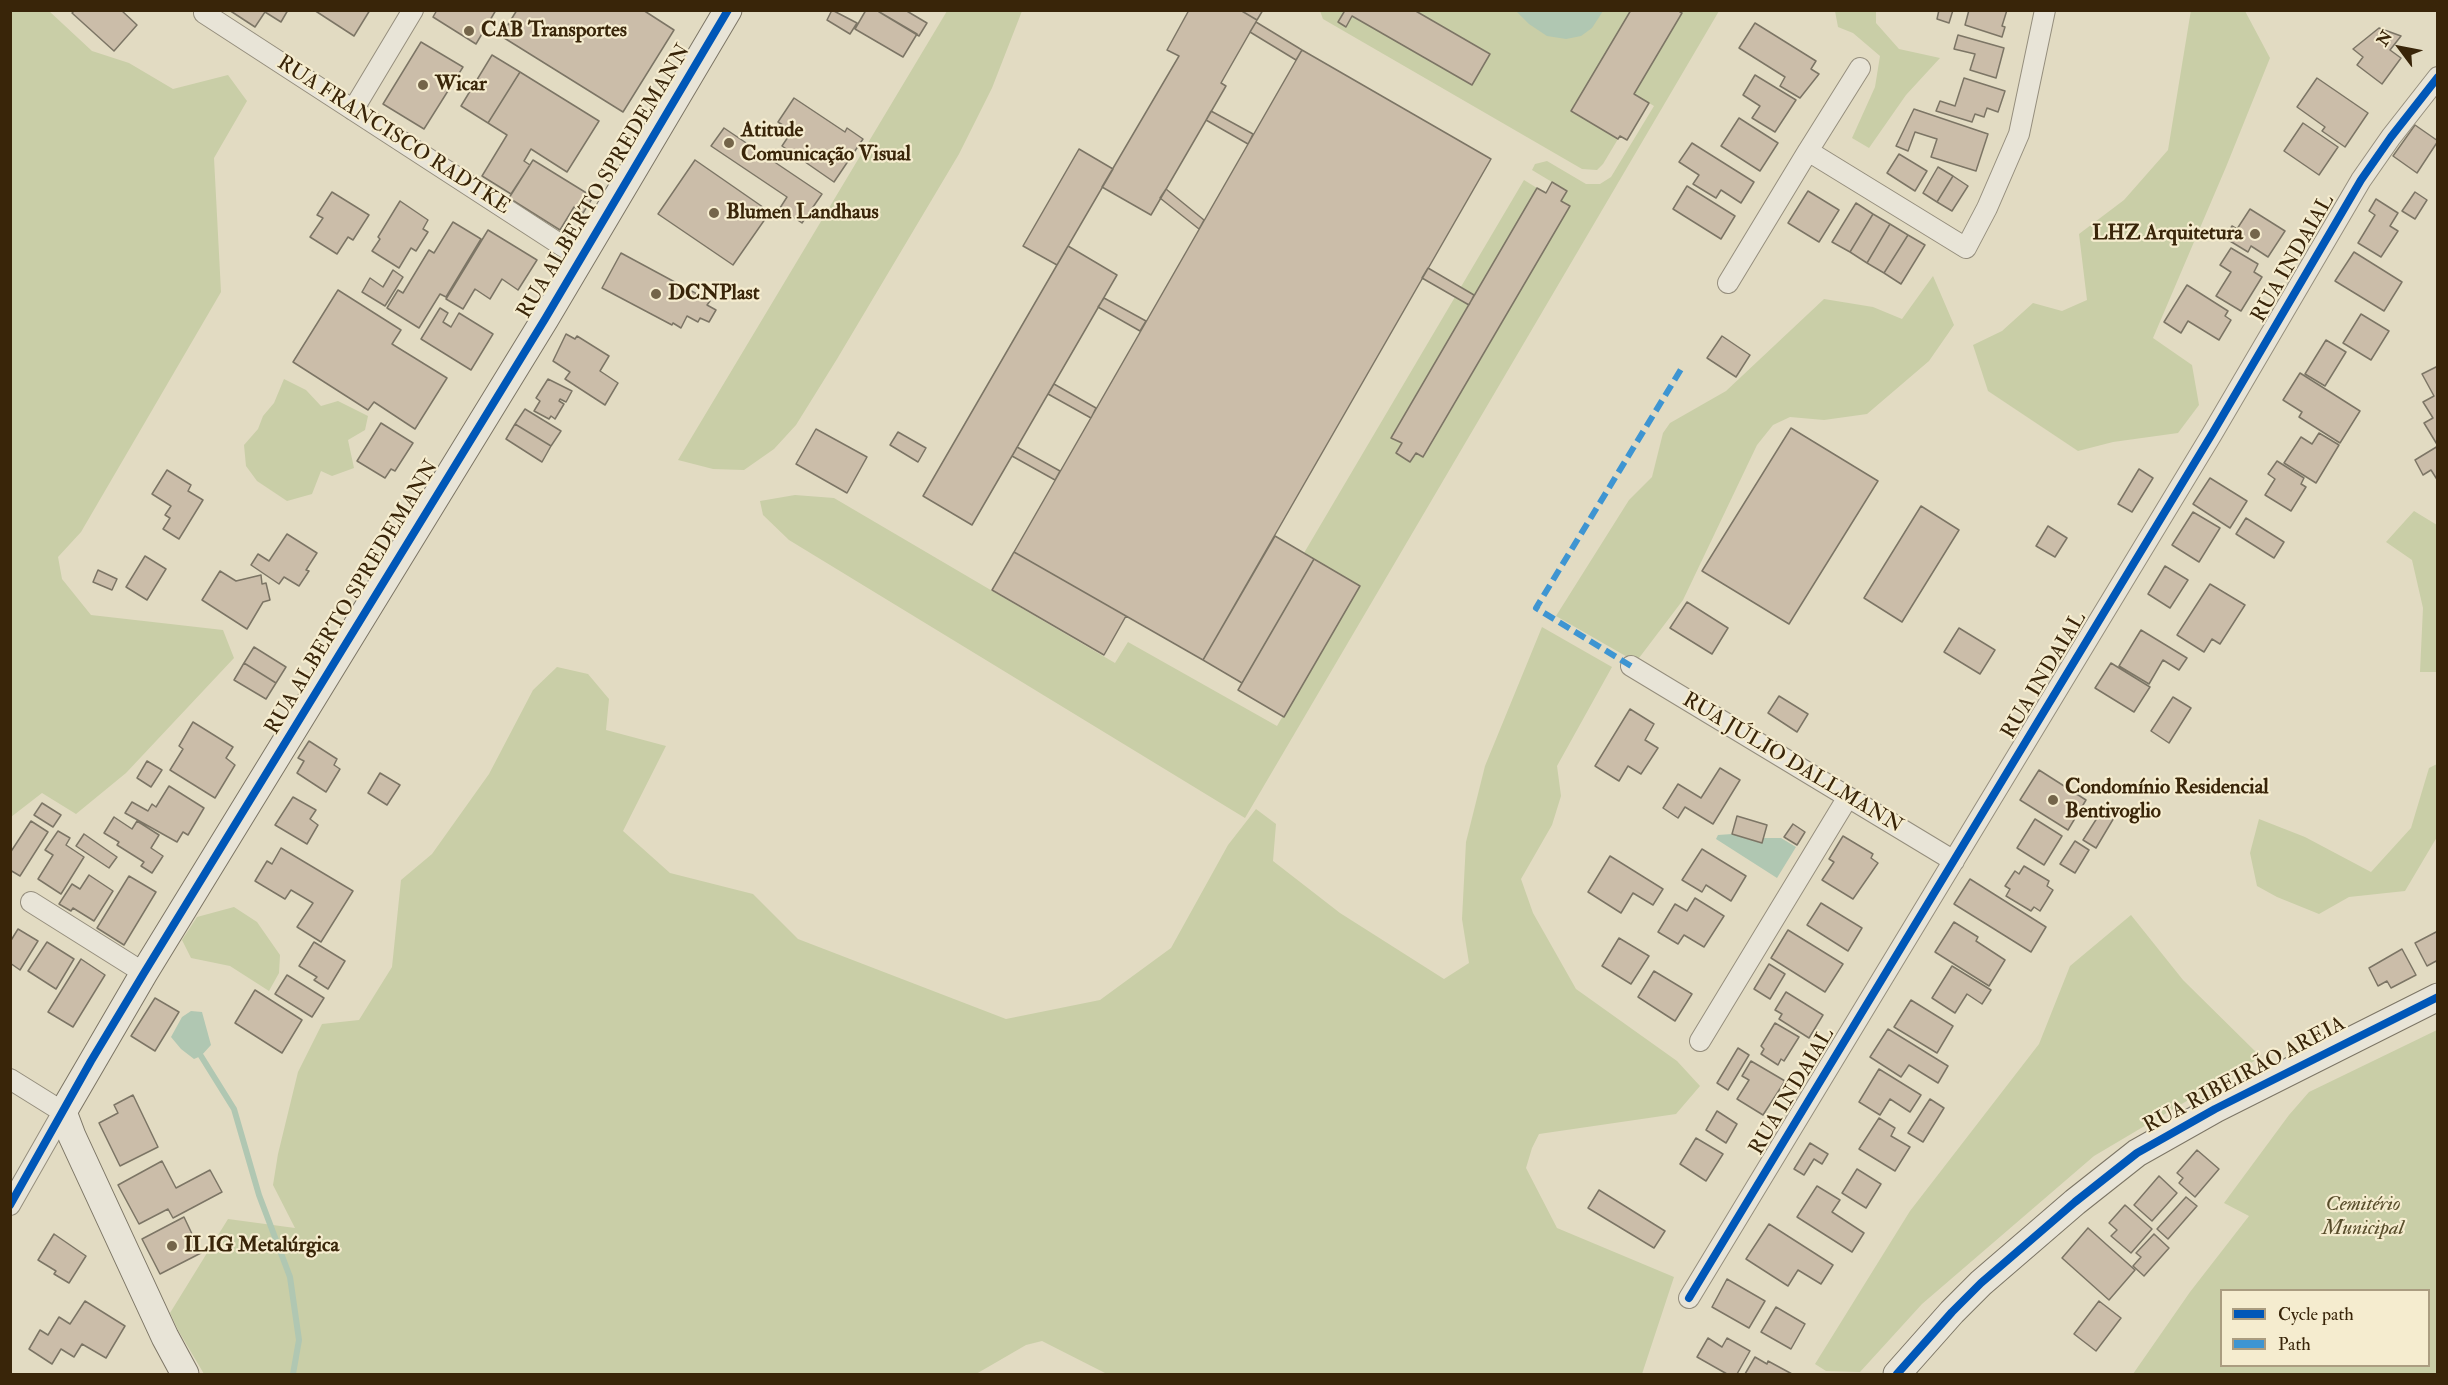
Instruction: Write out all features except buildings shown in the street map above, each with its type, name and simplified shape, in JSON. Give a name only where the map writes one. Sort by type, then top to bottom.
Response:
[{"type":"street","points":[[353,110],[413,10]]},
{"type":"street","name":"RUA ALBERTO SPREDEMANN","points":[[10,1205],[144,973],[581,258],[728,10]]},
{"type":"street","points":[[1808,151],[1966,248],[1987,208],[2019,134],[2045,10]]},
{"type":"street","name":"RUA FRANCISCO RADTKE","points":[[205,12],[581,258]]},
{"type":"street","points":[[1728,283],[1860,68]]},
{"type":"street","name":"RUA INDAIAL","points":[[1689,1298],[2257,359],[2361,180],[2438,77]]},
{"type":"street","name":"RUA JÚLIO DALLMANN","points":[[1631,666],[1954,861]]},
{"type":"street","points":[[1700,1041],[1848,797]]},
{"type":"street","points":[[31,902],[144,973]]},
{"type":"street","name":"RUA RIBEIRÃO AREIA","points":[[1897,1374],[1981,1283],[2075,1202],[2137,1154],[2215,1109],[2438,997]]},
{"type":"street","points":[[10,1079],[63,1112],[72,1137],[184,1374]]},
{"type":"green space","points":[[2191,10],[2245,11],[2270,58],[2153,338],[2192,365],[2199,405],[2178,433],[2113,442],[2078,451],[1988,391],[1973,345],[2002,331],[2033,303],[2062,311],[2087,300],[2079,234],[2124,200],[2168,150]]},
{"type":"green space","points":[[10,11],[49,11],[92,51],[129,63],[173,89],[228,75],[247,101],[214,158],[221,292],[81,532],[58,557],[62,579],[91,615],[223,630],[234,658],[126,773],[76,814],[42,793],[11,817]]},
{"type":"green space","points":[[947,11],[1022,11],[992,88],[959,154],[837,359],[796,425],[774,449],[744,470],[713,469],[678,460]]},
{"type":"green space","points":[[1320,11],[1631,11],[1571,111],[1618,139],[1597,170],[1582,169],[1323,19]]},
{"type":"green space","points":[[1677,11],[1719,11],[1245,818],[789,540],[763,515],[760,501],[795,495],[834,498],[1115,663],[1128,642],[1277,726],[1360,586],[1304,553],[1524,180],[1537,188],[1391,437],[1402,443],[1396,453],[1410,462],[1416,453],[1424,457],[1569,207],[1561,201],[1567,191],[1532,170],[1535,164],[1547,161],[1586,184],[1600,184],[1611,177],[1654,106],[1634,94]]},
{"type":"green space","points":[[1835,11],[1876,11],[1876,23],[1899,49],[1940,58],[1906,95],[1869,148],[1852,138],[1875,87],[1880,56],[1853,33],[1838,27]]},
{"type":"green space","points":[[1933,276],[1954,325],[1929,361],[1867,414],[1824,420],[1790,417],[1773,425],[1757,445],[1683,600],[1636,662],[1556,616],[1629,500],[1652,477],[1663,433],[1670,423],[1726,391],[1824,299],[1873,307],[1902,319]]},
{"type":"green space","points":[[284,379],[306,390],[321,406],[338,401],[368,416],[365,430],[348,440],[354,468],[332,476],[321,471],[312,494],[287,501],[257,481],[246,466],[244,445],[258,429],[263,416],[274,403]]},
{"type":"green space","points":[[2414,511],[2437,525],[2437,672],[2420,672],[2423,608],[2412,560],[2386,542]]},
{"type":"green space","points":[[1542,627],[1612,667],[1557,766],[1561,796],[1552,825],[1521,879],[1533,913],[1576,989],[1677,1061],[1700,1086],[1676,1114],[1539,1134],[1526,1168],[1557,1228],[1674,1277],[1642,1374],[1107,1374],[1042,1341],[1026,1345],[976,1374],[204,1374],[178,1330],[170,1313],[228,1219],[295,1228],[273,1185],[278,1154],[298,1072],[322,1024],[359,1020],[392,967],[401,880],[432,854],[489,774],[533,690],[557,667],[588,674],[609,699],[606,730],[666,746],[623,831],[670,873],[753,894],[798,939],[1006,1019],[1100,1000],[1171,948],[1228,845],[1256,809],[1276,824],[1273,861],[1340,913],[1444,979],[1469,963],[1462,919],[1466,842],[1485,766]]},
{"type":"green space","points":[[2437,764],[2437,837],[2405,891],[2349,897],[2319,914],[2257,886],[2250,853],[2259,819],[2305,837],[2371,872],[2411,828],[2429,768]]},
{"type":"green space","points":[[234,907],[257,922],[280,955],[279,973],[269,991],[230,966],[191,958],[182,940],[197,917]]},
{"type":"green space","points":[[2131,915],[2183,980],[2261,1057],[2094,1156],[1922,1304],[1860,1372],[1826,1371],[1815,1364],[1910,1211],[2039,1044],[2070,966]]},
{"type":"green space","name":"Cemitério Municipal","points":[[2437,1030],[2437,1374],[2133,1374],[2190,1292],[2249,1216],[2224,1203],[2289,1115],[2309,1092]]},
{"type":"shaded area","points":[[1516,11],[1603,11],[1592,28],[1581,36],[1566,39],[1547,36],[1529,24]]},
{"type":"shaded area","points":[[1732,834],[1761,843],[1763,838],[1781,838],[1796,847],[1777,878],[1716,839],[1718,835]]},
{"type":"shaded area","points":[[191,1011],[202,1012],[211,1045],[201,1056],[194,1059],[171,1037],[182,1017]]},
{"type":"waterway","points":[[201,1056],[234,1109],[259,1195],[290,1277],[299,1340],[293,1374]]},
{"type":"marked path","points":[[1631,666],[1536,608],[1683,366]]},
{"type":"cycle path","points":[[10,1205],[91,1061],[545,319],[728,10]]},
{"type":"cycle path","points":[[1689,1298],[2212,434],[2361,180],[2438,77]]},
{"type":"cycle path","points":[[1897,1374],[1981,1283],[2075,1202],[2137,1153],[2215,1109],[2438,997]]},
{"type":"place","name":"CAB Transportes","points":[[469,31]]},
{"type":"place","name":"Wicar","points":[[423,85]]},
{"type":"place","name":"Atitude Comunicação Visual","points":[[729,143]]},
{"type":"place","name":"Blumen Landhaus","points":[[714,213]]},
{"type":"place","name":"LHZ Arquitetura","points":[[2255,234]]},
{"type":"place","name":"DCNPlast","points":[[656,294]]},
{"type":"place","name":"Condomínio Residencial Bentivoglio","points":[[2053,800]]},
{"type":"place","name":"ILIG Metalúrgica","points":[[172,1246]]}]
